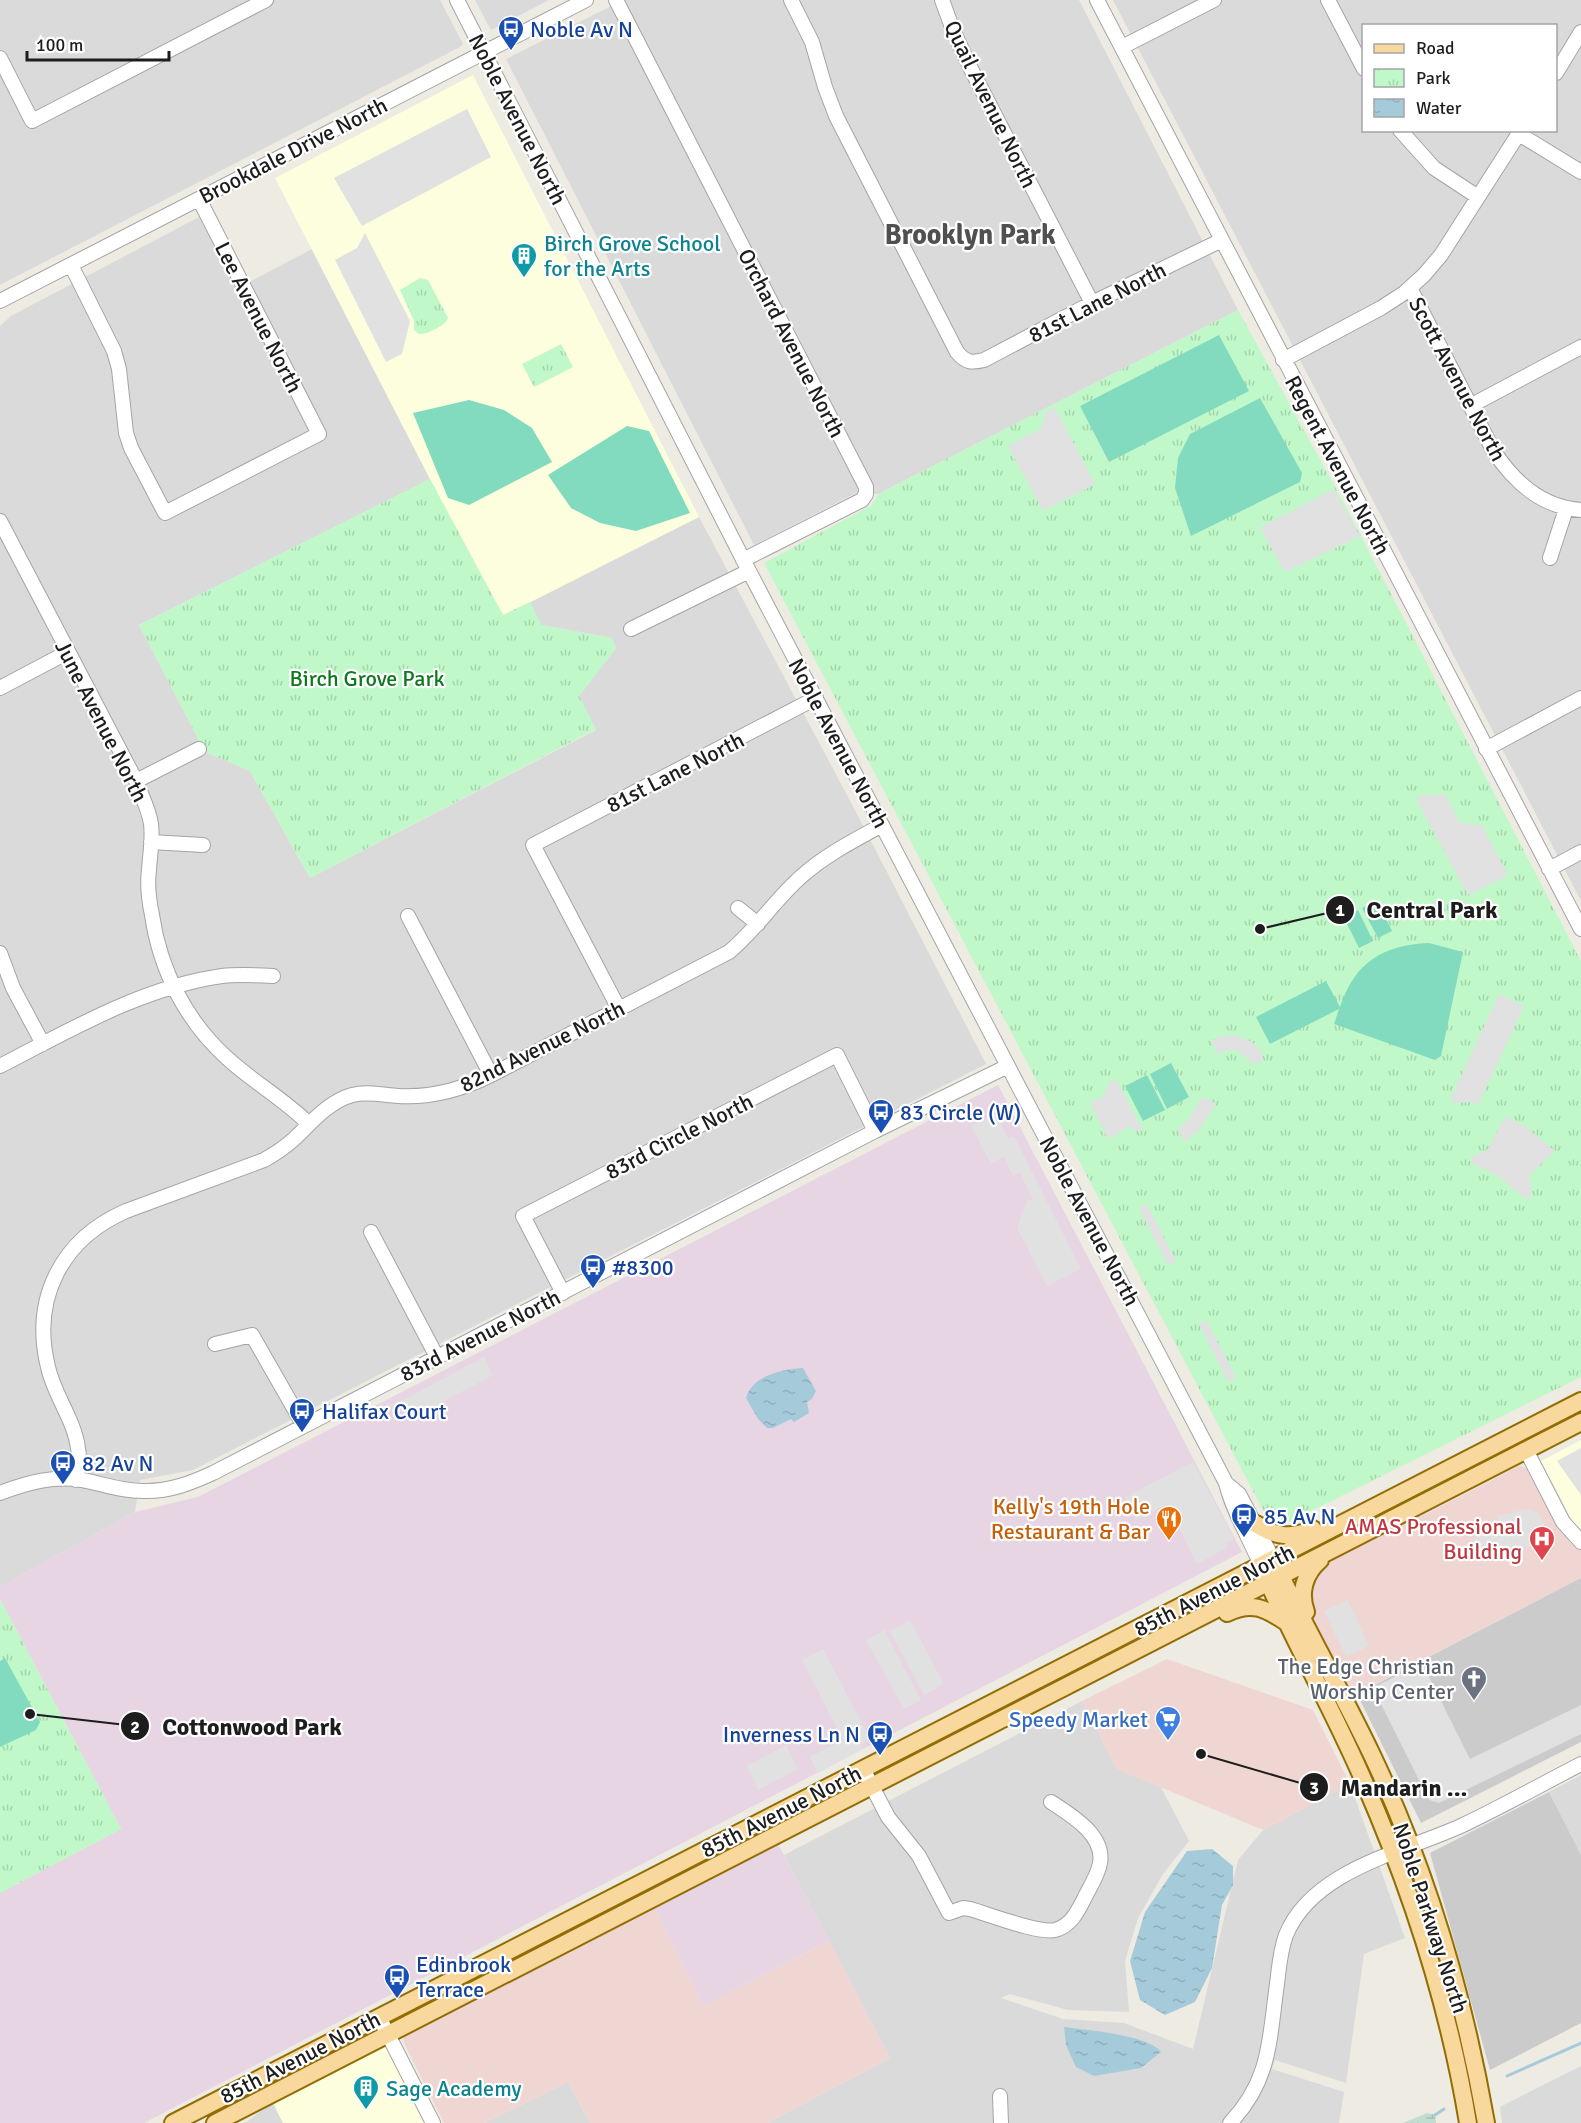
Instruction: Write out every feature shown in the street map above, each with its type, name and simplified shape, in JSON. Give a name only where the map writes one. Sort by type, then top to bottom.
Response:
[{"type":"main road","name":"85th Avenue North","points":[[173,2123],[1581,1401]]},
{"type":"main road","name":"85th Avenue North","points":[[215,2123],[1581,1422]]},
{"type":"main road","points":[[1256,1524],[1279,1536],[1298,1535],[1406,1482],[1422,1482]]},
{"type":"main road","points":[[1324,1660],[1322,1647],[1305,1610],[1302,1593],[1310,1570],[1334,1549]]},
{"type":"main road","name":"Noble Parkway North","points":[[1267,1562],[1275,1580],[1288,1624],[1359,1769],[1393,1853],[1432,1970],[1457,2065],[1468,2123]]},
{"type":"main road","name":"Noble Parkway North","points":[[1275,1580],[1324,1660],[1371,1753],[1410,1846],[1430,1900],[1455,1984],[1473,2054],[1486,2123]]},
{"type":"main road","points":[[1125,1656],[1150,1652],[1240,1607],[1256,1607],[1266,1610],[1288,1624]]},
{"type":"street","points":[[0,58],[32,121],[266,0]]},
{"type":"street","name":"Noble Avenue North","points":[[457,0],[746,565],[1226,1483],[1230,1500],[1252,1542],[1267,1562]]},
{"type":"street","name":"Brookdale Drive North","points":[[0,302],[586,0]]},
{"type":"street","name":"Orchard Avenue North","points":[[616,0],[866,487],[866,494],[855,504],[746,565]]},
{"type":"street","name":"81st Lane North","points":[[791,0],[812,42],[836,116],[957,352],[964,360],[972,363],[984,360],[1092,303],[1222,240]]},
{"type":"street","name":"Quail Avenue North","points":[[942,0],[966,58],[1092,303]]},
{"type":"street","name":"Regent Avenue North","points":[[1097,0],[1581,929]]},
{"type":"street","points":[[1122,47],[1214,0]]},
{"type":"street","points":[[1328,0],[1362,65]]},
{"type":"street","points":[[1557,71],[1581,32]]},
{"type":"street","points":[[1402,132],[1434,168],[1478,197]]},
{"type":"street","points":[[1283,360],[1381,308],[1410,288],[1441,255],[1520,132],[1581,172]]},
{"type":"street","name":"Lee Avenue North","points":[[71,264],[114,351],[119,369],[126,433],[131,448],[165,513],[319,434],[199,199]]},
{"type":"street","name":"Scott Avenue North","points":[[1410,288],[1493,450],[1512,476],[1538,497],[1566,509],[1581,510]]},
{"type":"street","points":[[1470,406],[1581,348]]},
{"type":"street","points":[[1550,558],[1566,509]]},
{"type":"street","name":"June Avenue North","points":[[0,521],[136,781],[151,822],[148,871],[154,930],[162,959],[174,988],[200,1029],[227,1059],[288,1104],[309,1124]]},
{"type":"street","points":[[631,629],[746,565]]},
{"type":"street","points":[[0,688],[68,652]]},
{"type":"street","name":"81st Lane North","points":[[619,1009],[533,845],[816,698]]},
{"type":"street","points":[[1486,749],[1581,698]]},
{"type":"street","points":[[136,781],[199,748]]},
{"type":"street","name":"82nd Avenue North","points":[[76,1480],[79,1461],[76,1438],[54,1388],[48,1367],[43,1324],[46,1302],[56,1273],[74,1246],[89,1231],[134,1201],[264,1160],[280,1151],[326,1108],[339,1099],[355,1094],[419,1096],[440,1094],[460,1089],[491,1075],[729,952],[759,924],[803,875],[825,858],[882,825]]},
{"type":"street","points":[[151,842],[203,845]]},
{"type":"street","points":[[1549,869],[1581,852]]},
{"type":"street","points":[[738,908],[759,924]]},
{"type":"street","points":[[408,916],[491,1075]]},
{"type":"street","points":[[0,953],[13,988],[43,1044]]},
{"type":"street","points":[[0,1066],[122,1004],[223,976],[273,976]]},
{"type":"street","name":"83rd Circle North","points":[[563,1293],[523,1216],[837,1055],[875,1131]]},
{"type":"street","name":"83rd Avenue North","points":[[0,1493],[36,1481],[76,1480],[125,1490],[148,1491],[181,1487],[213,1473],[875,1131],[1008,1066]]},
{"type":"street","points":[[371,1232],[437,1358]]},
{"type":"street","points":[[216,1344],[252,1335],[304,1426]]},
{"type":"street","points":[[1526,1450],[1563,1522],[1581,1542]]},
{"type":"street","name":"Noble Avenue North","points":[[1226,1483],[1239,1494],[1256,1524],[1267,1562]]},
{"type":"street","points":[[1230,2123],[1254,2092],[1262,2075],[1286,1935],[1295,1917],[1307,1901],[1360,1867],[1466,1824],[1581,1764]]},
{"type":"street","points":[[863,1769],[888,1816],[919,1856],[949,1913],[963,1908],[970,1909],[1046,1931],[1062,1927],[1077,1915],[1101,1862],[1094,1837],[1069,1814],[1051,1802]]},
{"type":"street","points":[[379,2017],[434,2123]]},
{"type":"street","points":[[1000,2096],[1001,2123]]},
{"type":"shaded area","points":[[0,0],[440,0],[463,44],[0,285]]},
{"type":"shaded area","points":[[475,0],[549,0],[491,30]]},
{"type":"shaded area","points":[[623,0],[1079,0],[1238,310],[878,494],[858,492],[754,545],[506,59]]},
{"type":"shaded area","points":[[1113,0],[1581,0],[1581,901]]},
{"type":"shaded area","points":[[473,75],[699,517],[503,616],[275,178]]},
{"type":"shaded area","points":[[467,109],[491,157],[362,226],[334,178]]},
{"type":"shaded area","points":[[199,217],[236,289],[312,249],[430,479],[139,625],[205,752],[250,771],[310,878],[596,730],[579,696],[616,648],[612,638],[541,625],[530,602],[699,517],[856,812],[986,1064],[193,1470],[140,1480],[135,1512],[0,1587],[0,326],[11,316]]},
{"type":"shaded area","points":[[365,233],[410,321],[402,354],[386,362],[335,260],[357,248]]},
{"type":"shaded area","points":[[1055,408],[1095,484],[1043,511],[1008,446],[1042,428],[1045,412]]},
{"type":"shaded area","points":[[1333,489],[1360,536],[1285,572],[1260,528]]},
{"type":"shaded area","points":[[1444,793],[1460,823],[1482,825],[1508,875],[1468,895],[1416,799],[1424,794],[1437,796]]},
{"type":"shaded area","points":[[1499,994],[1524,1006],[1478,1105],[1472,1102],[1456,1103],[1450,1100]]},
{"type":"shaded area","points":[[1234,1035],[1252,1042],[1260,1050],[1264,1060],[1252,1065],[1248,1058],[1235,1050],[1218,1054],[1211,1041],[1221,1036]]},
{"type":"shaded area","points":[[1116,1079],[1143,1131],[1134,1131],[1131,1126],[1108,1139],[1090,1103],[1104,1096],[1109,1082]]},
{"type":"shaded area","points":[[998,1085],[1242,1552],[144,2123],[0,2123],[0,1893],[121,1829],[0,1599],[0,1587],[135,1512],[198,1497]]},
{"type":"shaded area","points":[[1202,1097],[1216,1103],[1200,1129],[1185,1142],[1177,1130],[1187,1121]]},
{"type":"shaded area","points":[[996,1114],[1008,1138],[1014,1136],[1081,1269],[1047,1286],[1017,1228],[1027,1200],[1034,1201],[1020,1173],[1013,1176],[1004,1157],[991,1164],[971,1126]]},
{"type":"shaded area","points":[[1505,1116],[1525,1126],[1555,1151],[1529,1175],[1530,1200],[1498,1176],[1470,1162],[1473,1156],[1488,1149]]},
{"type":"shaded area","points":[[1147,1204],[1176,1261],[1168,1265],[1139,1208]]},
{"type":"shaded area","points":[[1206,1320],[1236,1378],[1228,1382],[1199,1324]]},
{"type":"shaded area","points":[[484,1357],[493,1375],[410,1419],[401,1401]]},
{"type":"shaded area","points":[[1581,1440],[1581,1530],[1573,1522],[1541,1461]]},
{"type":"shaded area","points":[[1581,1448],[1581,1495],[1557,1461]]},
{"type":"shaded area","points":[[1193,1462],[1234,1539],[1226,1543],[1228,1547],[1197,1564],[1167,1504],[1136,1520],[1125,1497]]},
{"type":"shaded area","points":[[1519,1466],[1525,1467],[1530,1472],[1561,1530],[1569,1541],[1581,1549],[1581,1578],[1350,1697],[1308,1608],[1312,1575],[1320,1564],[1386,1530],[1428,1513]]},
{"type":"shaded area","points":[[1527,1509],[1538,1513],[1546,1529],[1542,1540],[1523,1550],[1511,1547],[1499,1556],[1482,1563],[1470,1541],[1499,1524],[1497,1516]]},
{"type":"shaded area","points":[[1581,1578],[1581,1742],[1421,1823],[1357,1694]]},
{"type":"shaded area","points":[[1348,1600],[1369,1646],[1346,1657],[1324,1611]]},
{"type":"shaded area","points":[[910,1620],[944,1684],[924,1695],[890,1631]]},
{"type":"shaded area","points":[[884,1630],[921,1700],[904,1709],[866,1640]]},
{"type":"shaded area","points":[[823,1649],[870,1739],[861,1744],[863,1749],[818,1773],[810,1757],[843,1740],[802,1660]]},
{"type":"shaded area","points":[[1167,1659],[1313,1710],[1350,1784],[1263,1830],[1117,1769],[1082,1701]]},
{"type":"shaded area","points":[[1422,1663],[1470,1759],[1581,1705],[1581,1734],[1439,1803],[1429,1800],[1373,1688]]},
{"type":"shaded area","points":[[1082,1701],[1117,1769],[1161,1787],[1189,1841],[1163,1874],[1138,1918],[1125,1961],[1129,2012],[1068,2010],[1010,1994],[1001,1998],[1063,2019],[1124,2023],[1193,2049],[1238,1860],[1263,1830],[1350,1784],[1405,1938],[1364,1954],[1346,2083],[1275,2060],[1272,2069],[1344,2092],[1339,2123],[767,2123],[890,2058],[784,1855]]},
{"type":"shaded area","points":[[786,1745],[798,1769],[758,1790],[747,1766]]},
{"type":"shaded area","points":[[1581,1775],[1581,1855],[1549,1792]]},
{"type":"shaded area","points":[[1549,1792],[1581,1855],[1581,2023],[1490,2070],[1430,1853]]},
{"type":"shaded area","points":[[777,1842],[829,1941],[704,2006],[653,1905]]},
{"type":"shaded area","points":[[653,1905],[704,2006],[829,1941],[890,2058],[767,2123],[590,2123],[568,2082],[484,2123],[444,2123],[403,2037]]},
{"type":"shaded area","points":[[381,2043],[389,2049],[428,2123],[283,2123],[272,2101]]},
{"type":"shaded area","points":[[1581,2066],[1581,2123],[1502,2123],[1500,2107]]},
{"type":"shaded area","points":[[568,2082],[590,2123],[484,2123]]},
{"type":"shaded area","points":[[272,2101],[283,2123],[245,2123],[247,2122]]},
{"type":"green space","points":[[420,278],[428,280],[448,318],[436,329],[419,334],[414,330],[414,321],[400,290]]},
{"type":"green space","points":[[1238,310],[1346,507],[1581,961],[1581,1377],[1291,1521],[1277,1520],[1264,1512],[764,563],[872,505],[878,494]]},
{"type":"green space","points":[[1219,335],[1249,391],[1109,462],[1080,406]]},
{"type":"green space","points":[[561,344],[573,367],[534,387],[522,364]]},
{"type":"green space","points":[[1260,398],[1302,473],[1300,482],[1191,536],[1175,488],[1178,458],[1190,434]]},
{"type":"green space","points":[[469,400],[504,410],[532,428],[552,462],[469,505],[448,498],[413,413]]},
{"type":"green space","points":[[627,426],[649,431],[690,513],[636,531],[600,523],[571,508],[548,475]]},
{"type":"green space","name":"Birch Grove Park","points":[[430,479],[503,615],[530,602],[541,625],[612,638],[616,648],[579,696],[596,729],[310,878],[250,771],[205,752],[139,625]]},
{"type":"green space","points":[[1377,901],[1392,931],[1378,938],[1362,908]]},
{"type":"green space","points":[[1358,910],[1373,941],[1359,948],[1344,918]]},
{"type":"green space","points":[[1429,943],[1463,952],[1441,1056],[1435,1060],[1334,1024],[1339,1009],[1270,1044],[1256,1017],[1326,981],[1340,1007],[1354,978],[1373,959],[1398,948]]},
{"type":"green space","points":[[1171,1063],[1189,1097],[1167,1109],[1150,1074]]},
{"type":"green space","points":[[1147,1075],[1165,1110],[1143,1121],[1125,1086]]},
{"type":"green space","points":[[0,1599],[121,1829],[0,1893]]},
{"type":"green space","points":[[5,1658],[40,1722],[36,1730],[0,1747],[0,1661]]},
{"type":"green space","points":[[1427,2113],[1435,2115],[1436,2123],[1403,2123]]},
{"type":"water","points":[[803,1368],[816,1391],[812,1399],[807,1402],[809,1413],[794,1422],[791,1419],[773,1428],[767,1428],[758,1419],[746,1398],[749,1390],[769,1375]]},
{"type":"water","points":[[1212,1849],[1233,1866],[1233,1885],[1222,1905],[1212,1968],[1195,2002],[1165,2015],[1140,2000],[1130,1961],[1145,1912],[1187,1851]]},
{"type":"water","points":[[1064,2027],[1131,2037],[1154,2046],[1161,2052],[1141,2068],[1094,2076],[1076,2067],[1066,2045]]},
{"type":"waterway","points":[[1507,2076],[1581,2043]]},
{"type":"waterway","points":[[1435,2115],[1444,2109]]},
{"type":"place","name":"Noble Av N","points":[[511,52]]},
{"type":"place","name":"Birch Grove School for the Arts","points":[[524,279]]},
{"type":"place","name":"Central Park","points":[[1260,929]]},
{"type":"place","name":"83 Circle (W)","points":[[881,1135]]},
{"type":"place","name":"#8300","points":[[593,1290]]},
{"type":"place","name":"Halifax Court","points":[[302,1434]]},
{"type":"place","name":"82 Av N","points":[[63,1486]]},
{"type":"place","name":"85 Av N","points":[[1244,1539]]},
{"type":"place","name":"Kelly's 19th Hole Restaurant & Bar","points":[[1169,1542]]},
{"type":"place","name":"AMAS Professional Building","points":[[1542,1562]]},
{"type":"place","name":"The Edge Christian Worship Center","points":[[1474,1702]]},
{"type":"place","name":"Cottonwood Park","points":[[30,1714]]},
{"type":"place","name":"Speedy Market","points":[[1168,1742]]},
{"type":"place","name":"Mandarin ...","points":[[1201,1754]]},
{"type":"place","name":"Inverness Ln N","points":[[880,1757]]},
{"type":"place","name":"Edinbrook Terrace","points":[[397,2000]]},
{"type":"place","name":"Sage Academy","points":[[366,2111]]},
{"type":"district","name":"Brooklyn Park","points":[[970,234]]}]
